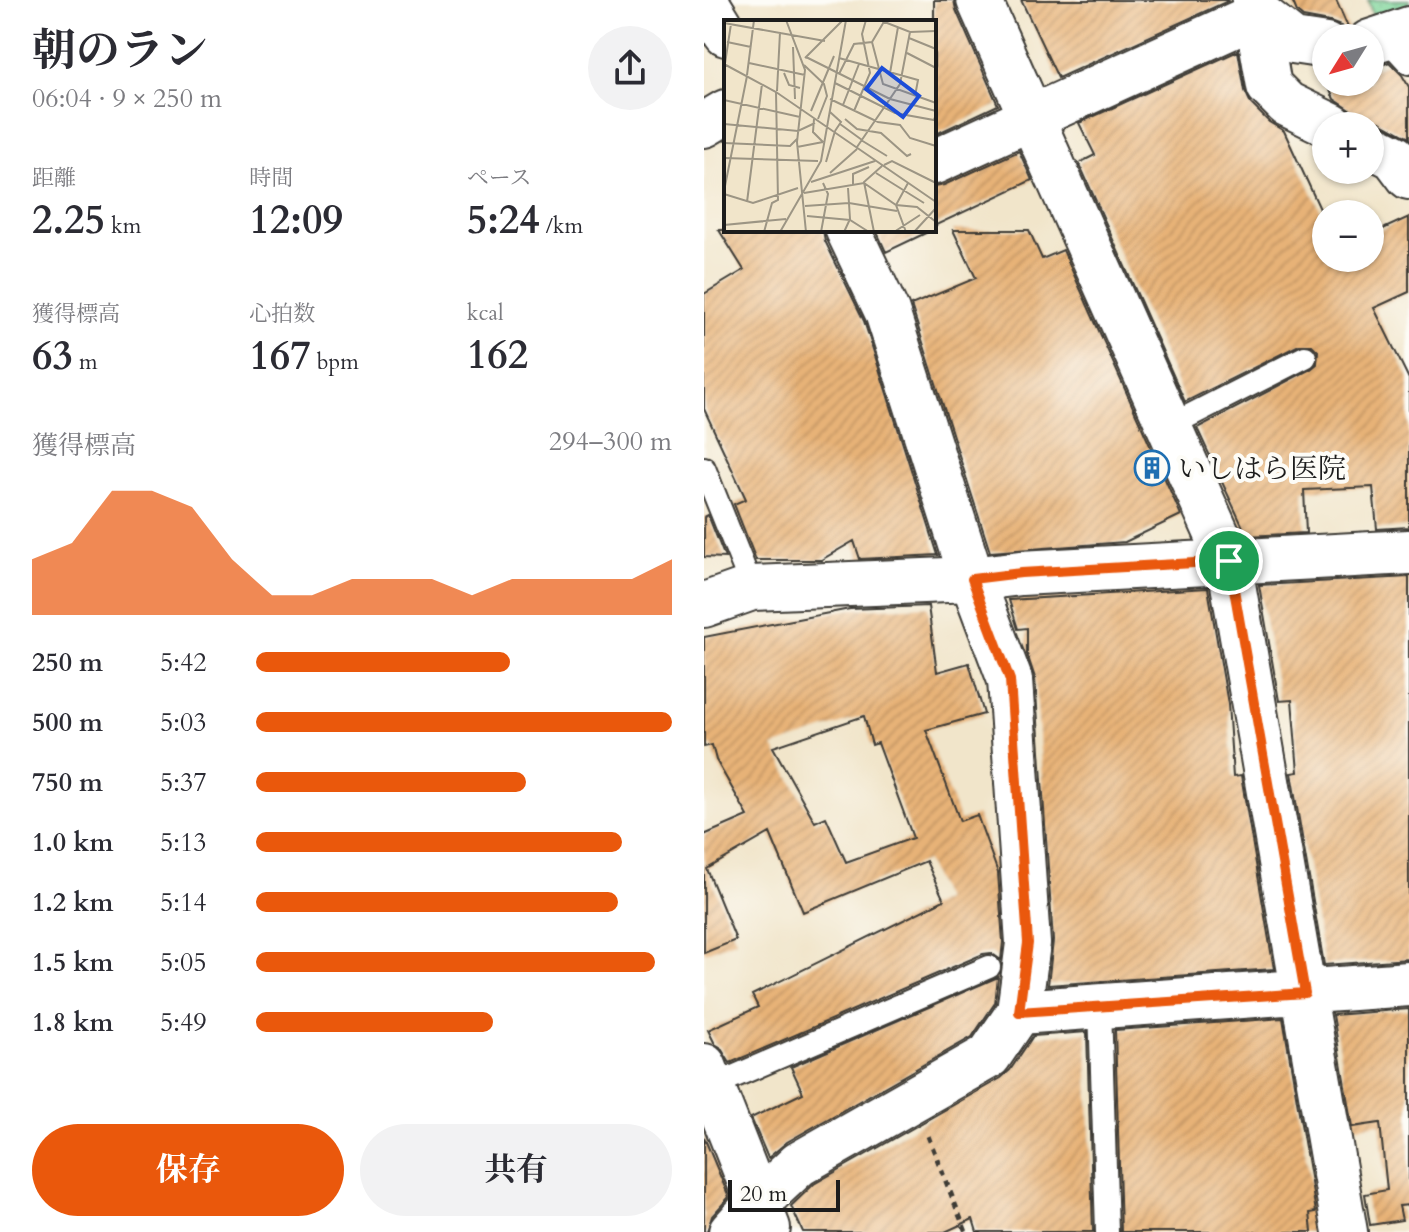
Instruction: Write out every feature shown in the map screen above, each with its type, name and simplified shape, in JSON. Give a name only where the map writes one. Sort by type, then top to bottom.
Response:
[{"type":"street","points":[[705,0],[724,31]]},
{"type":"street","points":[[979,0],[1229,561],[1345,1232]]},
{"type":"street","points":[[936,161],[1256,7]]},
{"type":"street","points":[[1256,7],[1293,41],[1312,44]]},
{"type":"street","points":[[1256,7],[1269,86],[1287,104],[1312,116]]},
{"type":"street","points":[[704,125],[724,113]]},
{"type":"street","points":[[1384,152],[1394,157],[1409,177]]},
{"type":"street","points":[[753,1222],[799,1164],[989,1056],[1019,1012],[1028,943],[1010,680],[972,579],[887,312],[849,232]]},
{"type":"street","points":[[704,605],[752,588],[972,579],[1021,573],[1409,552]]},
{"type":"street","points":[[1019,1012],[1409,984]]},
{"type":"street","points":[[707,1082],[753,1222]]},
{"type":"lane","points":[[1169,426],[1305,357]]},
{"type":"lane","points":[[704,468],[752,588]]},
{"type":"lane","points":[[707,1082],[989,967]]},
{"type":"lane","points":[[1100,1007],[1107,1232]]},
{"type":"path","points":[[913,1099],[966,1232]]},
{"type":"green space","points":[[1368,0],[1409,0],[1409,16],[1384,25],[1375,24]]},
{"type":"building","points":[[934,0],[954,0],[998,105],[936,134],[936,20]]},
{"type":"building","points":[[1021,0],[1227,0],[1228,1],[1058,78]]},
{"type":"building","points":[[1292,0],[1336,0],[1346,24],[1303,17]]},
{"type":"building","points":[[1238,51],[1245,91],[1251,104],[1269,122],[1284,131],[1316,200],[1312,200],[1312,272],[1384,272],[1384,229],[1409,217],[1409,292],[1374,308],[1409,379],[1409,527],[1377,529],[1373,487],[1304,490],[1306,533],[1247,536],[1197,428],[1311,369],[1317,364],[1318,351],[1312,345],[1299,345],[1185,402],[1079,163],[1095,155],[1079,123]]},
{"type":"building","points":[[1389,62],[1409,87],[1409,138],[1384,124],[1384,112],[1352,112],[1333,96],[1384,96],[1384,64]]},
{"type":"building","points":[[1019,151],[1032,180],[936,225],[936,187]]},
{"type":"building","points":[[719,230],[823,232],[864,321],[938,555],[860,559],[854,541],[821,560],[756,560],[734,504],[746,499],[704,409],[704,294],[744,270]]},
{"type":"building","points":[[953,230],[1029,230],[1042,259],[1063,250],[1181,515],[1125,542],[990,552],[911,305],[976,278]]},
{"type":"building","points":[[877,232],[928,232],[886,252]]},
{"type":"building","points":[[708,515],[725,558],[704,557],[704,517]]},
{"type":"building","points":[[1409,577],[1409,959],[1324,965],[1291,773],[1298,772],[1292,700],[1279,701],[1259,585]]},
{"type":"building","points":[[1208,588],[1228,704],[1233,777],[1241,776],[1274,969],[1048,985],[1053,941],[1035,678],[1027,654],[1027,628],[1018,629],[1009,600]]},
{"type":"building","points":[[928,606],[937,672],[969,663],[984,714],[926,730],[960,821],[977,815],[998,873],[1003,942],[1001,960],[991,953],[983,954],[730,1063],[708,1030],[758,1007],[752,995],[944,900],[926,861],[803,912],[770,833],[707,869],[736,940],[704,953],[704,835],[748,816],[716,760],[712,745],[704,747],[704,637],[850,609]],"holes":[[[864,716],[872,745],[878,743],[913,838],[846,862],[826,817],[815,822],[773,747]]]},
{"type":"building","points":[[998,977],[995,1003],[972,1037],[787,1142],[768,1158],[751,1118],[803,1093],[791,1067]]},
{"type":"building","points":[[1409,1009],[1409,1205],[1399,1206],[1402,1220],[1370,1225],[1365,1194],[1387,1190],[1380,1123],[1352,1127],[1333,1015]]},
{"type":"building","points":[[1283,1018],[1316,1212],[1310,1213],[1312,1232],[1121,1232],[1115,1030]]},
{"type":"building","points":[[1087,1032],[1093,1232],[977,1232],[973,1219],[945,1232],[803,1232],[791,1206],[814,1184],[1001,1078],[1033,1036]]},
{"type":"building","points":[[704,1137],[729,1197],[712,1216],[707,1232],[704,1232]]},
{"type":"place","name":"いしはら医院","points":[[1152,468]]},
{"type":"route","points":[[1229,561],[1305,993],[1019,1012],[1028,943],[1010,680],[972,579],[1021,573],[1229,561]]}]
